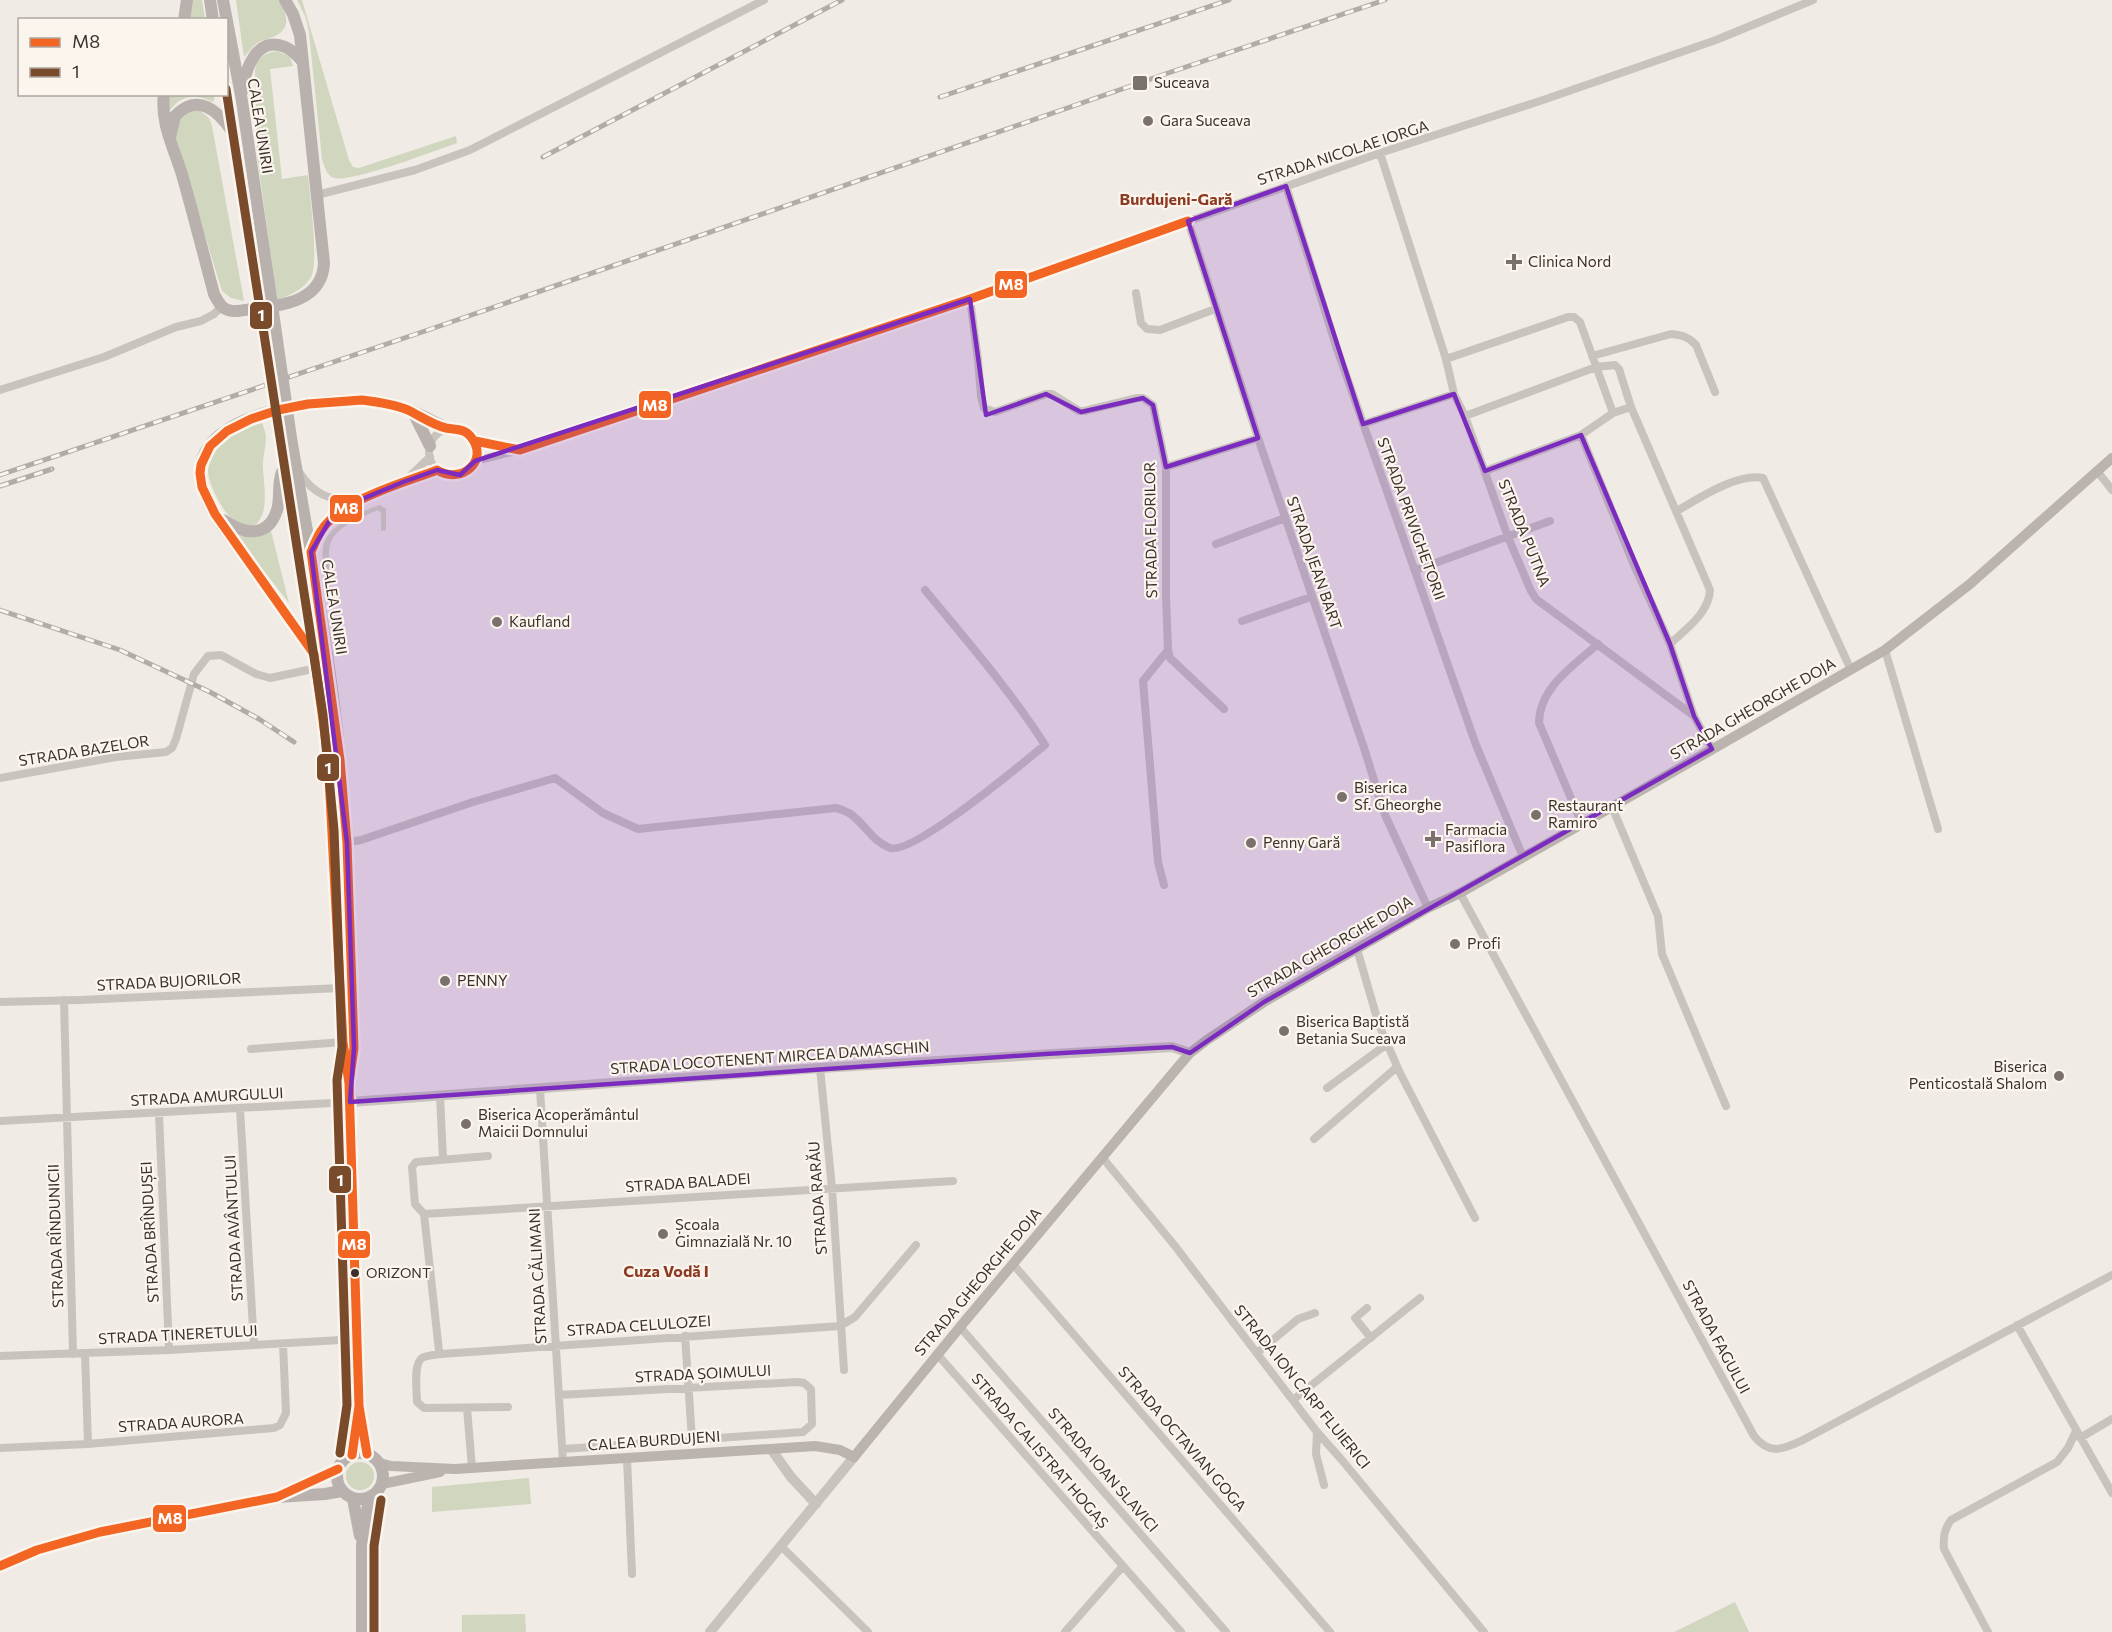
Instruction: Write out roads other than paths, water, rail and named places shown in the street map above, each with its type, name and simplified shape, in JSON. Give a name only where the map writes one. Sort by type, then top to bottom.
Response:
[{"type":"main road","points":[[184,18],[187,0]]},
{"type":"main road","points":[[210,0],[213,18]]},
{"type":"main road","name":"CALEA UNIRII","points":[[223,0],[226,18]]},
{"type":"main road","points":[[164,96],[163,116],[183,177],[214,294],[221,307],[230,312],[299,300],[313,290],[321,278],[324,263],[298,24],[285,0]]},
{"type":"main road","name":"CALEA UNIRII","points":[[228,27],[242,101],[263,284],[290,467],[328,758],[343,1042],[349,1080],[359,1406],[367,1454]]},
{"type":"main road","points":[[242,101],[244,76],[248,63],[259,50],[275,45],[283,46],[291,50],[303,62]]},
{"type":"main road","name":"CALEA UNIRII","points":[[227,96],[263,284]]},
{"type":"main road","points":[[170,138],[175,116],[189,106],[200,105],[219,114],[235,135]]},
{"type":"main road","points":[[314,654],[215,514],[202,487],[200,473],[202,461],[213,442],[231,427],[248,418],[340,400],[381,402],[412,411],[448,429]]},
{"type":"main road","points":[[412,411],[430,451]]},
{"type":"main road","name":"STRADA GHEORGHE DOJA","points":[[854,1457],[937,1354],[1190,1053],[1240,1017],[1357,949],[1582,824],[1885,650],[1971,584],[2112,458]]},
{"type":"main road","points":[[215,514],[241,531],[250,532],[262,529],[270,523],[277,509],[279,479],[290,467]]},
{"type":"main road","name":"CALEA UNIRII","points":[[290,467],[311,552],[339,754],[347,843],[354,1048],[349,1080]]},
{"type":"main road","name":"CALEA UNIRII","points":[[351,1455],[359,1406]]},
{"type":"main road","name":"CALEA BURDUJENI","points":[[380,1464],[391,1467],[454,1469],[797,1446],[822,1446],[840,1450],[854,1457]]},
{"type":"main road","points":[[0,1566],[37,1550],[100,1532],[277,1497],[325,1494],[347,1495],[369,1498],[380,1490],[384,1477],[380,1464],[367,1454],[351,1455],[341,1463],[337,1477],[347,1495],[362,1545]]},
{"type":"main road","points":[[277,1497],[338,1469]]},
{"type":"main road","name":"CALEA BURDUJENI","points":[[382,1484],[454,1469]]},
{"type":"main road","points":[[362,1632],[362,1545],[369,1498]]},
{"type":"street","points":[[317,195],[415,170],[470,150],[764,0]]},
{"type":"street","name":"STRADA NICOLAE IORGA","points":[[311,552],[322,529],[330,520],[355,502],[390,490],[403,482],[437,470],[447,475],[460,475],[476,461],[520,450],[970,299],[1380,153],[1532,104],[1716,40],[1810,1]]},
{"type":"street","name":"STRADA PUTNA","points":[[1380,153],[1446,359],[1454,394],[1465,416],[1508,537],[1536,599],[1694,716]]},
{"type":"street","name":"STRADA PRIVIGHETORII","points":[[1286,186],[1337,349],[1476,745],[1523,857]]},
{"type":"street","name":"STRADA JEAN BART","points":[[1188,221],[1311,597],[1364,748],[1384,815],[1428,908]]},
{"type":"street","points":[[1136,293],[1141,323],[1147,329],[1160,330],[1215,309]]},
{"type":"street","name":"STRADA FLORILOR","points":[[970,299],[984,408],[995,412],[1046,394],[1052,394],[1078,411],[1125,399],[1143,398],[1153,405],[1166,467],[1168,650]]},
{"type":"street","points":[[0,390],[104,357],[176,327],[201,321],[221,307]]},
{"type":"street","points":[[1446,359],[1574,316],[1580,322],[1614,413]]},
{"type":"street","points":[[1593,356],[1671,334],[1680,335],[1691,339],[1696,345],[1715,392]]},
{"type":"street","points":[[1465,416],[1596,367],[1615,365],[1619,369],[1631,407],[1710,590],[1710,598],[1702,612],[1670,644]]},
{"type":"street","points":[[1363,424],[1454,394]]},
{"type":"street","points":[[1485,471],[1581,435],[1614,413],[1631,407]]},
{"type":"street","points":[[403,482],[430,451],[436,435],[448,429],[454,428],[466,432],[475,441],[476,461]]},
{"type":"street","name":"STRADA PUTNA","points":[[1581,435],[1634,566],[1670,644],[1694,716],[1712,750]]},
{"type":"street","points":[[1166,467],[1258,438]]},
{"type":"street","points":[[475,441],[520,450]]},
{"type":"street","points":[[430,451],[437,470]]},
{"type":"street","points":[[290,467],[315,491],[337,500],[355,502]]},
{"type":"street","points":[[2097,471],[2112,489]]},
{"type":"street","points":[[1677,511],[1722,486],[1751,478],[1763,478],[1851,670]]},
{"type":"street","points":[[1216,544],[1285,518]]},
{"type":"street","points":[[1416,570],[1550,521]]},
{"type":"street","points":[[333,844],[361,840],[473,802],[555,778],[603,813],[638,829],[836,808],[850,813],[875,840],[893,849],[905,846],[946,822],[1045,745],[1030,721],[925,590]]},
{"type":"street","points":[[1242,621],[1311,597]]},
{"type":"street","points":[[1582,824],[1539,723],[1539,712],[1557,680],[1598,645]]},
{"type":"street","points":[[1168,650],[1170,658],[1224,709]]},
{"type":"street","points":[[1164,885],[1158,862],[1143,681],[1168,650]]},
{"type":"street","points":[[1885,650],[1938,829]]},
{"type":"street","name":"STRADA BAZELOR","points":[[0,778],[116,757],[166,752],[172,748],[176,739],[194,674],[208,656],[221,655],[256,674],[270,678],[317,668]]},
{"type":"street","points":[[1612,807],[1658,916],[1662,954],[1726,1106]]},
{"type":"street","name":"STRADA FAGULUI","points":[[1460,893],[1754,1436],[1762,1446],[1773,1449],[1787,1447],[1803,1440],[2112,1275]]},
{"type":"street","points":[[1357,949],[1378,1024],[1397,1067],[1475,1218]]},
{"type":"street","name":"STRADA BUJORILOR","points":[[0,1002],[340,988]]},
{"type":"street","points":[[64,1000],[66,1118]]},
{"type":"street","points":[[251,1049],[343,1042]]},
{"type":"street","points":[[1327,1088],[1387,1044]]},
{"type":"street","name":"STRADA LOCOTENENT MIRCEA DAMASCHIN","points":[[350,1102],[820,1068],[1172,1047],[1190,1053]]},
{"type":"street","points":[[1314,1139],[1397,1067]]},
{"type":"street","name":"STRADA RARĂU","points":[[820,1068],[832,1188],[844,1370]]},
{"type":"street","name":"STRADA CĂLIMANI","points":[[540,1089],[563,1462]]},
{"type":"street","points":[[440,1095],[443,1158]]},
{"type":"street","name":"STRADA AMURGULUI","points":[[0,1121],[350,1102]]},
{"type":"street","name":"STRADA AVÂNTULUI","points":[[240,1109],[254,1345]]},
{"type":"street","name":"STRADA BRÎNDUȘEI","points":[[159,1113],[169,1350]]},
{"type":"street","name":"STRADA RÎNDUNICII","points":[[66,1118],[73,1354]]},
{"type":"street","points":[[488,1156],[443,1158],[413,1164],[415,1204],[424,1214],[441,1354],[422,1358],[418,1362],[416,1368],[417,1402],[424,1408],[508,1407]]},
{"type":"street","name":"STRADA ION CARP FLUIERICI","points":[[1102,1157],[1175,1246],[1317,1432],[1484,1632]]},
{"type":"street","name":"STRADA BALADEI","points":[[424,1214],[953,1181]]},
{"type":"street","points":[[840,1326],[855,1317],[916,1245]]},
{"type":"street","name":"STRADA OCTAVIAN GOGA","points":[[1013,1264],[1330,1632]]},
{"type":"street","points":[[1293,1400],[1420,1298]]},
{"type":"street","points":[[1367,1308],[1355,1318],[1371,1338]]},
{"type":"street","points":[[1257,1353],[1298,1318],[1315,1313]]},
{"type":"street","points":[[2017,1325],[2112,1493]]},
{"type":"street","name":"STRADA CELULOZEI","points":[[441,1354],[840,1326]]},
{"type":"street","name":"STRADA IOAN SLAVICI","points":[[960,1327],[1226,1632]]},
{"type":"street","points":[[562,1449],[692,1439],[685,1336]]},
{"type":"street","name":"STRADA TINERETULUI","points":[[0,1356],[85,1354],[358,1339]]},
{"type":"street","name":"STRADA AURORA","points":[[0,1448],[88,1444],[274,1428],[284,1419],[286,1413],[283,1344]]},
{"type":"street","points":[[85,1354],[88,1444]]},
{"type":"street","name":"STRADA CALISTRAT HOGAȘ","points":[[937,1354],[1181,1632]]},
{"type":"street","name":"STRADA ȘOIMULUI","points":[[559,1395],[804,1383],[811,1389],[812,1424],[803,1432],[692,1439]]},
{"type":"street","points":[[468,1408],[472,1468]]},
{"type":"street","points":[[1988,1632],[1944,1549],[1945,1529],[1951,1520],[2057,1462],[2078,1434],[2112,1419]]},
{"type":"street","points":[[1317,1432],[1316,1455],[1324,1485]]},
{"type":"street","points":[[771,1449],[784,1469],[816,1504]]},
{"type":"street","name":"STRADA GHEORGHE DOJA","points":[[710,1632],[854,1457]]},
{"type":"street","points":[[627,1458],[632,1574]]},
{"type":"street","points":[[781,1546],[868,1632]]},
{"type":"street","points":[[1065,1632],[1123,1566]]},
{"type":"railway","points":[[543,157],[842,0]]},
{"type":"railway","points":[[940,97],[1229,0]]},
{"type":"railway","points":[[0,475],[1385,0]]},
{"type":"railway","points":[[0,486],[52,469]]},
{"type":"railway","points":[[0,610],[120,650],[210,692],[259,719],[294,742]]},
{"type":"place","name":"Suceava","points":[[1140,83]]},
{"type":"place","name":"Gara Suceava","points":[[1148,121]]},
{"type":"place","name":"Clinica Nord","points":[[1514,262]]},
{"type":"place","name":"Kaufland","points":[[497,622]]},
{"type":"place","name":"Biserica Sf. Gheorghe","points":[[1342,797]]},
{"type":"place","name":"Restaurant Ramiro","points":[[1536,815]]},
{"type":"place","name":"Farmacia Pasiflora","points":[[1433,839]]},
{"type":"place","name":"Penny Gară","points":[[1251,843]]},
{"type":"place","name":"Profi","points":[[1455,944]]},
{"type":"place","name":"PENNY","points":[[445,981]]},
{"type":"place","name":"Biserica Baptistă Betania Suceava","points":[[1284,1031]]},
{"type":"place","name":"Biserica Penticostală Shalom","points":[[2059,1076]]},
{"type":"place","name":"Biserica Acoperământul Maicii Domnului","points":[[466,1124]]},
{"type":"place","name":"Școala Gimnazială Nr. 10","points":[[663,1234]]},
{"type":"place","name":"ORIZONT","points":[[355,1273]]},
{"type":"district","name":"Burdujeni-Gară","points":[[1176,199]]},
{"type":"district","name":"Cuza Vodă I","points":[[666,1271]]}]
